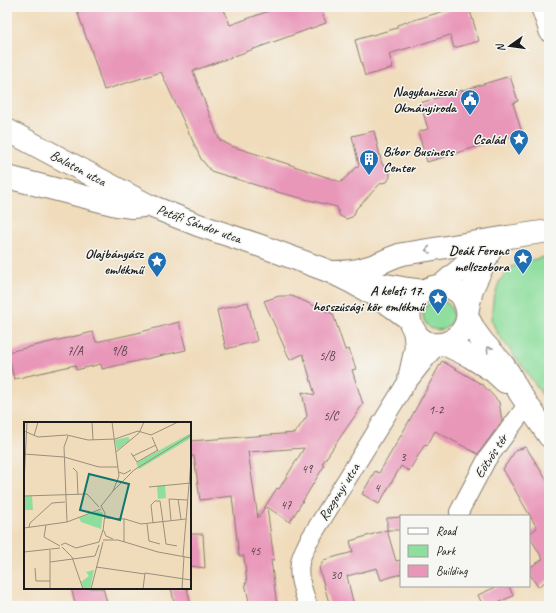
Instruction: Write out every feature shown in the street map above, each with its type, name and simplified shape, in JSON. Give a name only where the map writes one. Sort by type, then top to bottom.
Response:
[{"type":"street","points":[[540,7],[549,33]]},
{"type":"street","name":"Balaton utca","points":[[7,130],[148,205]]},
{"type":"street","name":"Petőfi Sándor utca","points":[[7,177],[117,205],[132,207],[148,205],[198,225],[264,247],[336,274],[388,303],[411,323]]},
{"type":"street","points":[[336,274],[370,267],[394,256],[404,254],[501,241],[549,232]]},
{"type":"street","points":[[501,241],[478,252],[462,268],[416,298],[410,311],[411,323],[419,337],[430,343],[442,344],[469,356],[492,371],[523,398]]},
{"type":"street","points":[[442,344],[453,340],[459,335],[466,324],[472,289],[501,241]]},
{"type":"street","name":"Petőfi Sándor utca","points":[[336,274],[408,289],[433,288]]},
{"type":"street","points":[[433,288],[456,291],[461,295],[475,331],[482,342],[502,363],[523,398],[549,436]]},
{"type":"street","name":"Rozgonyi utca","points":[[405,385],[410,370],[414,347],[411,323]]},
{"type":"street","name":"Rozgonyi utca","points":[[308,606],[299,571],[302,554],[308,542],[405,385],[431,352],[442,344]]},
{"type":"street","name":"Eötvös tér","points":[[459,512],[487,459],[523,398]]},
{"type":"green space","points":[[549,256],[549,405],[524,368],[498,334],[491,320],[493,301],[499,282],[509,268],[523,262]]},
{"type":"green space","points":[[438,300],[449,304],[453,315],[449,326],[438,330],[427,326],[423,315],[427,304]]},
{"type":"building","points":[[76,7],[223,7],[230,25],[280,7],[320,7],[326,23],[193,71],[217,134],[220,140],[231,146],[341,182],[359,165],[352,136],[374,131],[382,164],[390,171],[390,177],[387,182],[381,183],[356,209],[352,217],[346,219],[340,216],[337,207],[281,193],[211,171],[201,159],[161,72],[104,90]]},
{"type":"building","points":[[458,7],[469,7],[479,41],[454,48],[450,35],[389,54],[393,68],[365,76],[355,40],[397,28],[397,25]]},
{"type":"building","name":"Nagykanizsai Okmányiroda","points":[[510,76],[518,101],[513,103],[522,133],[427,162],[418,132],[428,129],[420,103]]},
{"type":"building","points":[[279,296],[292,296],[333,314],[345,350],[349,349],[356,369],[352,370],[363,404],[322,464],[324,466],[290,522],[267,507],[274,560],[271,560],[277,606],[250,606],[245,583],[247,583],[244,556],[239,556],[232,496],[200,500],[194,456],[191,456],[191,441],[295,433],[307,416],[302,392],[315,395],[303,354],[290,360],[264,301]],"holes":[[[304,448],[279,489],[277,488],[258,518],[248,452]]]},
{"type":"building","points":[[248,302],[257,341],[226,349],[217,310]]},
{"type":"building","points":[[179,322],[186,350],[102,369],[101,364],[76,370],[75,365],[14,379],[8,352],[93,332],[96,342]]},
{"type":"building","points":[[442,361],[483,385],[499,402],[502,421],[478,454],[435,431],[427,446],[425,444],[409,471],[401,466],[379,504],[362,494],[375,471],[379,473]]},
{"type":"building","points":[[526,447],[549,484],[549,579],[538,587],[530,575],[530,567],[543,559],[530,538],[530,533],[537,528],[503,469],[516,450]]},
{"type":"building","points":[[400,517],[400,530],[387,530],[387,518]]},
{"type":"building","points":[[387,530],[396,561],[400,560],[400,574],[381,580],[377,568],[347,576],[354,606],[330,606],[319,568],[324,560],[353,552],[350,541]]},
{"type":"building","points":[[191,534],[203,534],[205,568],[191,566]]},
{"type":"building","points":[[496,587],[509,587],[513,596],[490,606],[483,606],[478,595]]},
{"type":"building","points":[[71,589],[103,589],[108,606],[76,606]]},
{"type":"building","points":[[171,589],[187,589],[191,606],[175,606]]},
{"type":"place","name":"Nagykanizsai Okmányiroda","points":[[470,116]]},
{"type":"place","name":"Család","points":[[519,156]]},
{"type":"place","name":"Bíbor Business Center","points":[[369,176]]},
{"type":"place","name":"Deák Ferenc mellszobora","points":[[523,275]]},
{"type":"place","name":"Olajbányász emlékmű","points":[[157,278]]},
{"type":"place","name":"A keleti 17. hosszúsági kör emlékmű","points":[[438,315]]}]
